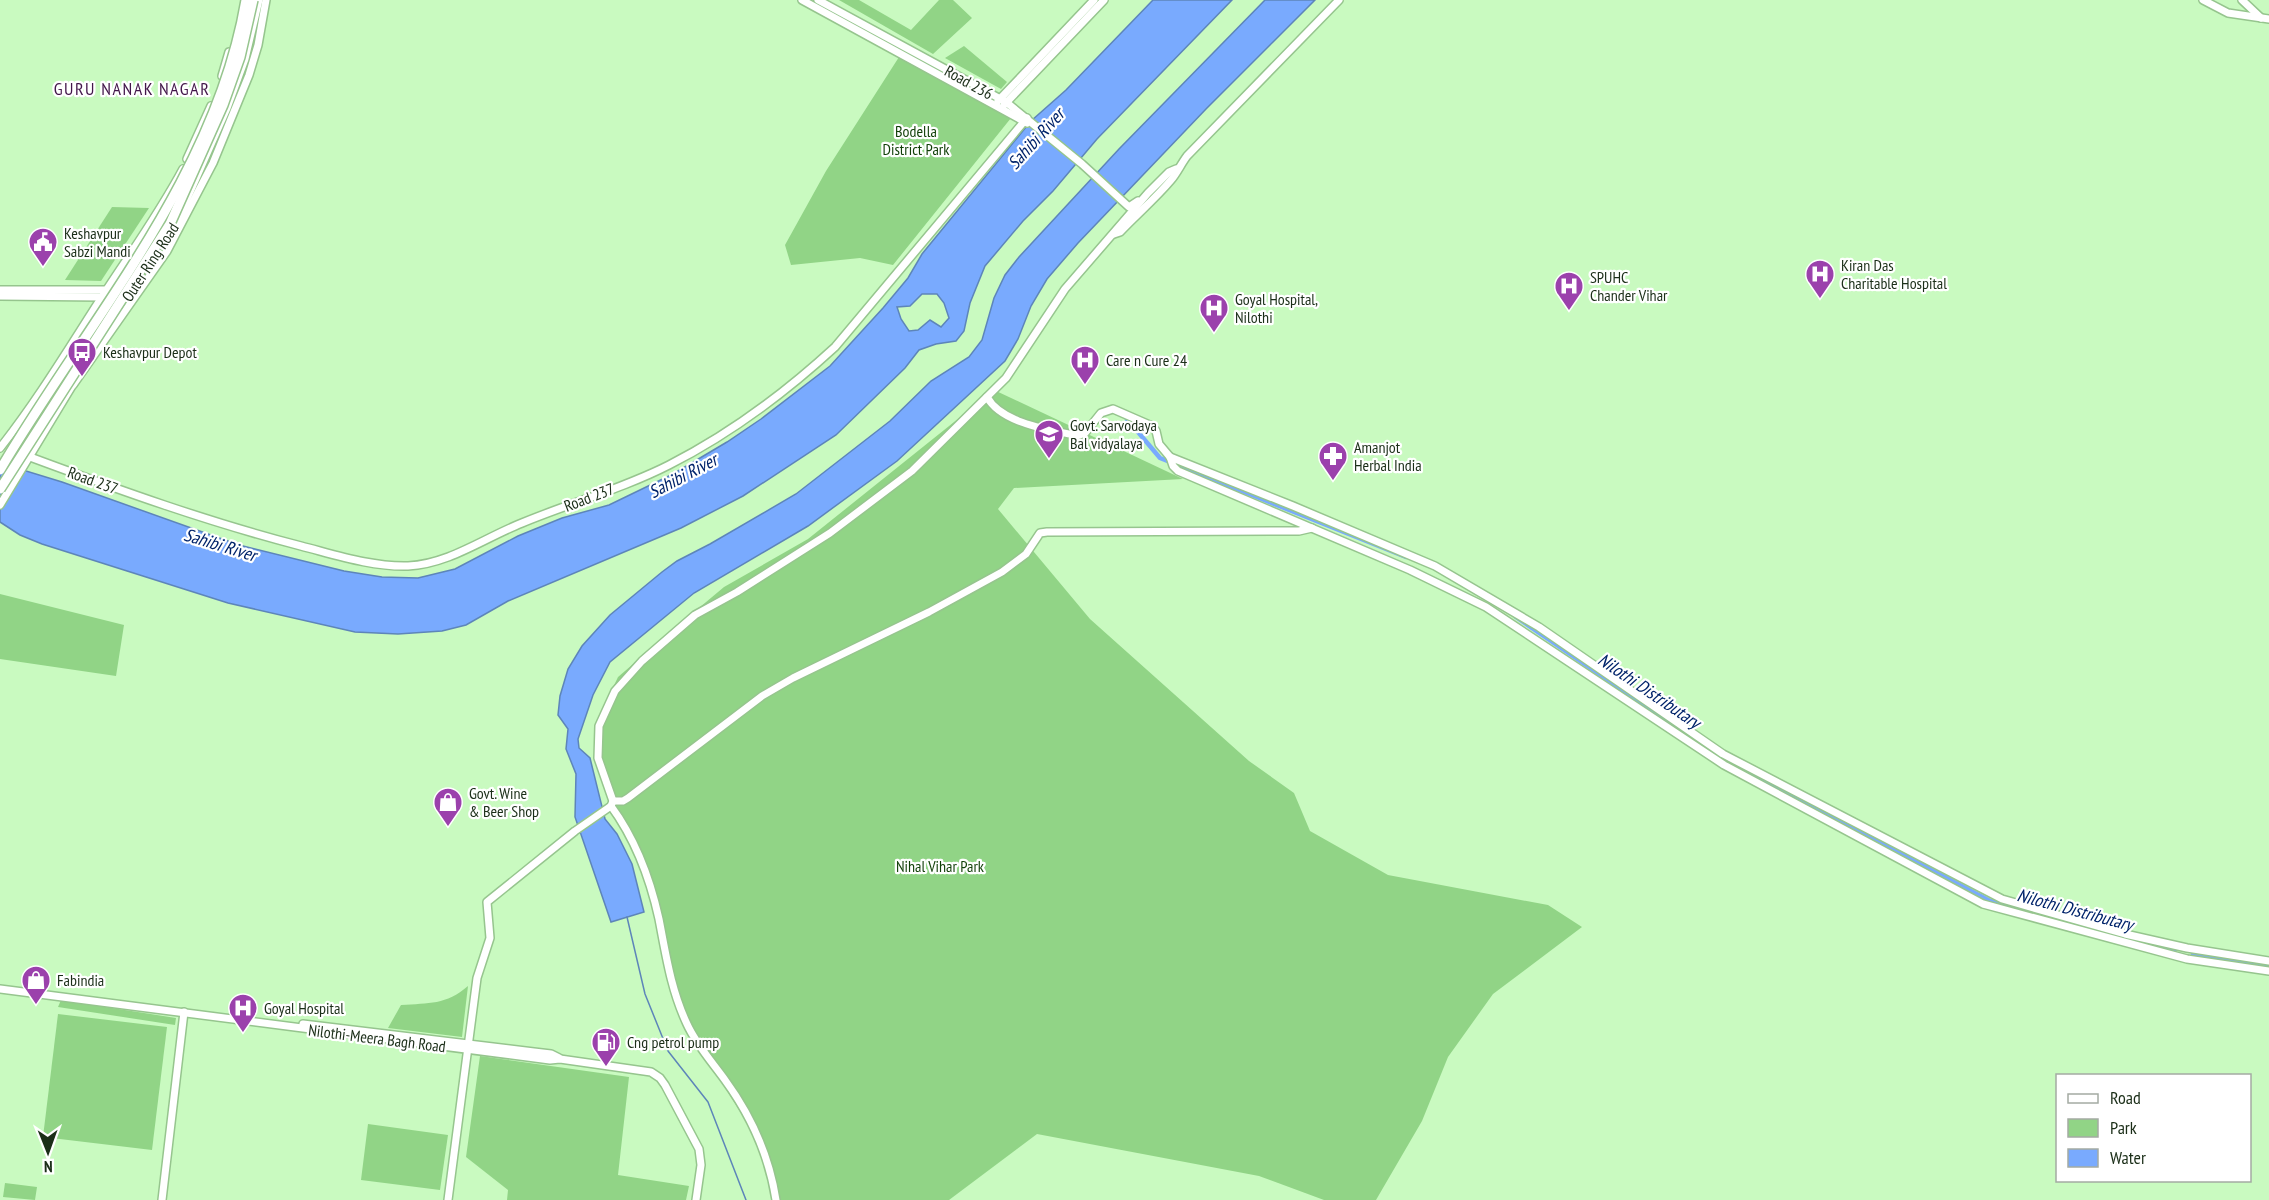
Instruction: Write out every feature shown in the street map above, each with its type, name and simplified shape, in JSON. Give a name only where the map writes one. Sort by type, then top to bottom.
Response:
[{"type":"main road","name":"Outer Ring Road","points":[[0,470],[161,220],[189,167],[234,56],[246,0]]},
{"type":"main road","name":"Outer Ring Road","points":[[0,489],[170,224],[223,105],[240,57],[253,0]]},
{"type":"street","name":"Outer Ring Road","points":[[0,448],[63,361],[102,297],[158,214],[177,179],[208,113],[236,32],[241,0]]},
{"type":"street","name":"Outer Ring Road","points":[[0,505],[71,386],[175,226],[227,108],[245,59],[259,0]]},
{"type":"street","points":[[71,386],[166,251],[213,163],[249,75],[258,45],[266,0]]},
{"type":"street","points":[[802,0],[1027,120],[1132,211]]},
{"type":"street","name":"Road 236","points":[[818,0],[1000,104],[1094,0]]},
{"type":"street","points":[[1000,104],[1104,0]]},
{"type":"street","points":[[776,1200],[766,1153],[759,1136],[732,1089],[696,1040],[681,1010],[669,974],[659,920],[647,877],[635,843],[611,806],[598,762],[597,741],[600,726],[615,691],[642,661],[695,615],[737,592],[835,530],[912,471],[1006,378],[1065,289],[1114,234],[1120,232],[1133,206],[1169,172],[1176,169],[1339,0]]},
{"type":"street","points":[[2203,0],[2228,13],[2265,19]]},
{"type":"street","points":[[2242,0],[2265,19]]},
{"type":"street","name":"Road 237","points":[[30,457],[169,508],[252,533],[362,561],[407,566],[428,564],[520,524],[668,466],[764,407],[800,380],[835,347],[1027,120]]},
{"type":"street","points":[[1132,211],[1173,177],[1176,169]]},
{"type":"street","points":[[140,241],[156,253]]},
{"type":"street","points":[[0,290],[57,292],[102,297]]},
{"type":"street","points":[[0,296],[107,290]]},
{"type":"street","points":[[80,333],[97,345]]},
{"type":"street","points":[[987,397],[992,406],[1005,416],[1077,436],[1085,433],[1101,413],[1113,409],[1152,426],[1156,431],[1159,444],[1184,474],[1410,570],[1486,608],[1724,765],[1983,904],[2187,959],[2269,971]]},
{"type":"street","points":[[1171,461],[1303,510],[1435,566],[1539,627],[1723,754],[2002,900],[2135,936],[2204,951],[2269,961]]},
{"type":"street","points":[[448,1200],[477,978],[490,938],[487,902],[575,831],[611,806],[628,798],[762,696],[793,678],[899,628],[1002,572],[1026,554],[1040,534],[1047,532],[1299,531],[1312,528]]},
{"type":"street","name":"Nilothi-Meera Bagh Road","points":[[0,988],[469,1046],[550,1060],[560,1059],[651,1072],[660,1078],[699,1149],[701,1165],[696,1200]]},
{"type":"street","points":[[162,1200],[184,1012]]},
{"type":"green space","points":[[839,0],[859,0],[911,30],[939,0],[953,0],[972,18],[933,54]]},
{"type":"green space","points":[[964,46],[1007,82],[1001,89],[945,58]]},
{"type":"green space","name":"Bodella District Park","points":[[899,57],[1011,118],[893,265],[860,258],[791,265],[785,245],[826,171]]},
{"type":"green space","points":[[112,207],[149,208],[101,281],[65,280]]},
{"type":"green space","name":"Nihal Vihar Park","points":[[994,390],[1183,479],[1014,488],[998,509],[1090,619],[1249,761],[1294,793],[1310,831],[1388,875],[1548,905],[1582,927],[1493,994],[1448,1057],[1422,1121],[1376,1200],[1324,1200],[1259,1176],[1037,1134],[949,1200],[777,1200],[762,1146],[680,1017],[666,975],[655,903],[611,799],[594,743],[600,715],[618,677],[724,587],[808,539]]},
{"type":"green space","points":[[0,594],[124,625],[116,676],[0,659]]},
{"type":"green space","points":[[468,986],[462,1037],[388,1028],[401,1005],[445,1000]]},
{"type":"green space","points":[[61,1000],[176,1018],[175,1025],[58,1007]]},
{"type":"green space","points":[[58,1014],[167,1027],[152,1150],[43,1137]]},
{"type":"green space","points":[[480,1056],[629,1077],[618,1175],[689,1186],[686,1200],[507,1200],[508,1190],[466,1157]]},
{"type":"green space","points":[[368,1124],[448,1135],[440,1190],[361,1180]]},
{"type":"green space","points":[[5,1183],[37,1187],[35,1200],[3,1197]]},
{"type":"water","name":"Sahibi River","points":[[1153,0],[1232,0],[1097,139],[985,266],[970,303],[964,331],[956,341],[936,344],[919,350],[905,368],[836,435],[743,496],[681,528],[508,601],[466,625],[442,631],[398,634],[355,632],[228,603],[42,544],[20,535],[0,522],[0,463],[62,482],[239,545],[344,571],[382,577],[418,578],[455,569],[518,536],[562,518],[609,505],[673,474],[761,419],[830,366],[908,278],[922,254],[1031,121],[1066,90]],"holes":[[[922,294],[937,294],[944,303],[949,318],[941,327],[930,320],[918,330],[909,331],[897,307],[910,306]]]},
{"type":"water","points":[[1265,0],[1315,0],[1206,109],[1078,243],[1047,279],[1031,306],[1018,339],[1005,361],[897,461],[808,526],[694,593],[610,662],[593,695],[578,739],[579,748],[590,758],[605,819],[617,834],[632,864],[644,912],[611,922],[575,817],[576,774],[566,749],[568,729],[558,715],[560,696],[568,669],[582,646],[610,615],[662,572],[677,561],[796,494],[890,421],[931,381],[969,357],[982,340],[994,298],[1005,275],[1019,257],[1119,149]]},
{"type":"waterway","name":"Nilothi Distributary","points":[[1127,419],[1160,458],[1406,557]]},
{"type":"waterway","name":"Nilothi Distributary","points":[[1516,617],[1728,762],[1990,901],[2114,934]]},
{"type":"waterway","points":[[627,917],[645,994],[668,1051],[708,1102],[746,1200]]},
{"type":"waterway","name":"Nilothi Distributary","points":[[2125,937],[2175,950]]},
{"type":"waterway","name":"Nilothi Distributary","points":[[2193,954],[2269,966]]},
{"type":"place","name":"Keshavpur Sabzi Mandi","points":[[43,268]]},
{"type":"place","name":"Kiran Das Charitable Hospital","points":[[1820,300]]},
{"type":"place","name":"SPUHC Chander Vihar","points":[[1569,312]]},
{"type":"place","name":"Goyal Hospital, Nilothi","points":[[1214,334]]},
{"type":"place","name":"Keshavpur Depot","points":[[82,378]]},
{"type":"place","name":"Care n Cure 24","points":[[1085,386]]},
{"type":"place","name":"Govt. Sarvodaya Bal vidyalaya","points":[[1049,460]]},
{"type":"place","name":"Amanjot Herbal India","points":[[1333,482]]},
{"type":"place","name":"Govt. Wine & Beer Shop","points":[[448,828]]},
{"type":"place","name":"Fabindia","points":[[36,1006]]},
{"type":"place","name":"Goyal Hospital","points":[[243,1034]]},
{"type":"place","name":"Cng petrol pump","points":[[606,1068]]},
{"type":"district","name":"GURU NANAK NAGAR","points":[[132,89]]}]
